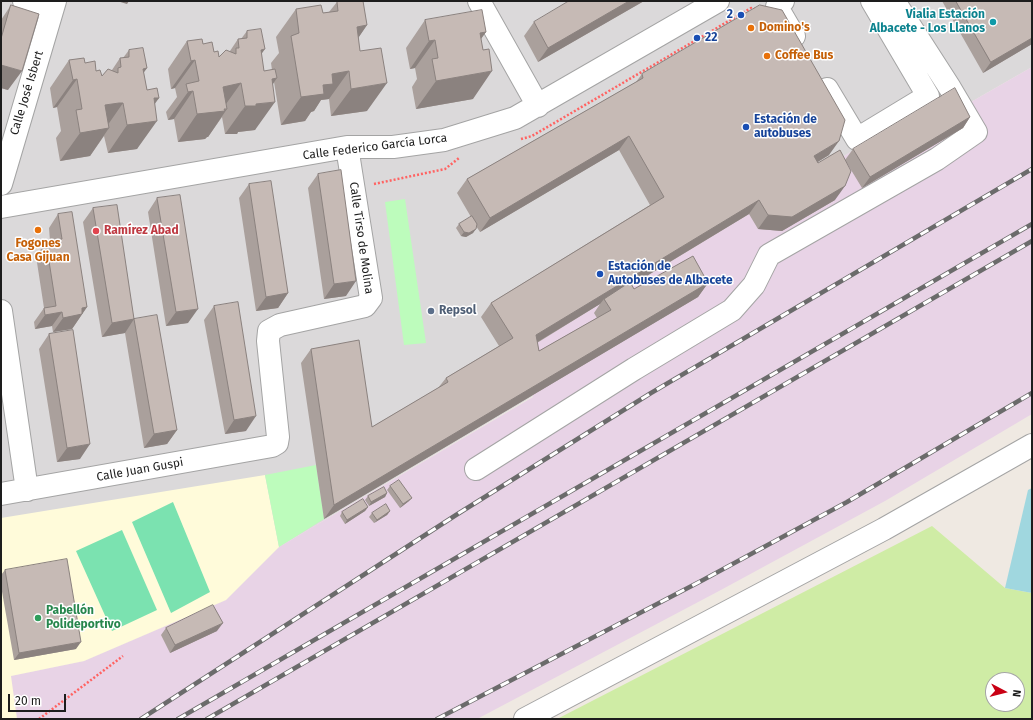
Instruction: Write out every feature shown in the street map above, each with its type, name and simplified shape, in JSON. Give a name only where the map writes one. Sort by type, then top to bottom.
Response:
[{"type":"street","points":[[24,1],[53,5]]},
{"type":"street","points":[[479,1],[538,106]]},
{"type":"street","name":"Calle Federico García Lorca","points":[[1,207],[347,148],[393,147],[444,140],[515,118],[718,1]]},
{"type":"street","points":[[783,1],[777,7],[805,53]]},
{"type":"street","points":[[817,73],[857,139],[928,96],[872,1]]},
{"type":"street","points":[[476,469],[634,369],[732,310],[754,285],[769,255],[937,158],[976,132],[950,88],[894,1]]},
{"type":"street","name":"Calle José Isbert","points":[[1,184],[53,5]]},
{"type":"street","name":"Calle Tirso de Molina","points":[[277,443],[278,437],[268,341],[269,331],[280,325],[360,308],[365,306],[371,298],[347,148]]},
{"type":"street","points":[[1,311],[27,490]]},
{"type":"street","name":"Calle Juan Guspi","points":[[1,494],[272,446],[277,443]]},
{"type":"street","points":[[525,719],[884,529],[1032,445]]},
{"type":"path","points":[[39,719],[123,656]]},
{"type":"shaded area","points":[[1,1],[1032,1],[1032,67],[971,102],[961,85],[526,349],[533,396],[279,547],[226,600],[84,661],[11,676],[17,719],[1,719]]},
{"type":"shaded area","points":[[1032,67],[1032,414],[885,501],[477,719],[17,719],[10,676],[84,661],[226,600],[279,547],[533,397],[526,349],[961,85],[971,102]]},
{"type":"shaded area","points":[[265,475],[279,547],[226,600],[84,661],[11,676],[17,719],[1,719],[1,518]]},
{"type":"green space","points":[[405,199],[426,343],[404,345],[385,202]]},
{"type":"green space","points":[[316,465],[324,519],[279,547],[265,475]]},
{"type":"green space","points":[[173,502],[210,592],[171,613],[132,522]]},
{"type":"green space","points":[[932,526],[1005,588],[1032,593],[1032,719],[557,719]]},
{"type":"green space","points":[[122,530],[157,610],[112,631],[76,551]]},
{"type":"water","points":[[1032,488],[1032,593],[1005,588],[1028,490]]},
{"type":"building","points":[[363,1],[367,25],[357,27],[360,51],[381,48],[387,83],[351,89],[349,71],[332,74],[333,84],[323,85],[324,94],[301,97],[291,36],[299,33],[296,9],[321,5],[323,13],[338,11],[337,2]]},
{"type":"building","points":[[569,1],[629,1],[548,48],[534,22]]},
{"type":"building","name":"Vialia Estación Albacete - Los Llanos","points":[[956,1],[1032,1],[1032,38],[991,62]]},
{"type":"building","points":[[11,5],[39,14],[22,71],[1,65],[1,39]]},
{"type":"building","name":"Estación de Autobuses de Albacete","points":[[760,5],[782,10],[845,120],[839,141],[814,156],[818,163],[840,150],[851,171],[845,186],[792,217],[768,215],[759,200],[536,335],[539,351],[611,310],[604,299],[630,282],[634,289],[693,256],[708,283],[334,505],[311,349],[359,340],[372,427],[448,382],[446,378],[513,338],[491,303],[664,197],[629,136],[490,218],[467,179],[643,78],[642,74]]},
{"type":"building","points":[[482,10],[486,32],[480,33],[483,50],[489,49],[492,71],[436,81],[432,59],[438,58],[435,40],[429,41],[425,20]]},
{"type":"building","points":[[261,29],[265,49],[261,50],[264,71],[275,69],[277,78],[272,79],[275,102],[256,104],[256,106],[245,106],[241,83],[223,87],[227,109],[224,109],[225,111],[197,114],[193,91],[188,92],[186,84],[199,81],[195,60],[191,61],[187,41],[202,39],[203,44],[212,42],[214,52],[218,51],[219,57],[226,50],[236,54],[236,48],[239,48],[238,39],[247,38],[247,31]]},
{"type":"building","points":[[143,48],[147,68],[143,69],[147,90],[157,88],[159,98],[154,98],[157,121],[127,125],[123,103],[105,105],[109,128],[80,133],[76,110],[82,109],[77,79],[73,80],[69,60],[84,58],[85,63],[95,61],[96,71],[100,70],[102,76],[108,69],[118,73],[118,68],[121,67],[120,58],[129,57],[129,50]]},
{"type":"building","points":[[955,88],[970,117],[870,177],[853,149]]},
{"type":"building","points":[[341,170],[356,281],[334,284],[318,174]]},
{"type":"building","points":[[271,181],[288,293],[266,297],[249,184]]},
{"type":"building","points":[[180,195],[198,309],[176,312],[157,198]]},
{"type":"building","points":[[117,205],[134,319],[112,323],[93,208]]},
{"type":"building","points":[[72,212],[87,307],[82,308],[82,314],[63,318],[62,312],[45,315],[44,308],[56,306],[46,242],[62,239],[58,214]]},
{"type":"building","points":[[472,216],[477,224],[476,229],[469,233],[464,232],[459,224]]},
{"type":"building","points":[[238,302],[256,416],[234,420],[214,306]]},
{"type":"building","points":[[157,315],[177,430],[154,434],[134,319]]},
{"type":"building","points":[[73,330],[90,444],[67,448],[49,334]]},
{"type":"building","points":[[399,480],[412,498],[403,504],[390,486]]},
{"type":"building","points":[[384,487],[387,493],[371,502],[368,496]]},
{"type":"building","points":[[363,499],[368,507],[347,520],[342,512]]},
{"type":"building","points":[[386,504],[390,511],[377,520],[372,513]]},
{"type":"building","name":"Pabellón Polideportivo","points":[[67,559],[81,642],[19,653],[5,570]]},
{"type":"building","points":[[213,605],[223,623],[175,645],[166,628]]},
{"type":"railway","points":[[141,719],[456,515],[651,393],[1032,169]]},
{"type":"railway","points":[[178,719],[1032,224]]},
{"type":"railway","points":[[207,719],[1032,241]]},
{"type":"railway","points":[[437,719],[703,580],[847,502],[1032,393]]},
{"type":"place","name":"2","points":[[741,15]]},
{"type":"place","name":"Vialia Estación Albacete - Los Llanos","points":[[993,22]]},
{"type":"place","name":"Domino's","points":[[751,28]]},
{"type":"place","name":"22","points":[[697,38]]},
{"type":"place","name":"Coffee Bus","points":[[767,56]]},
{"type":"place","name":"Estación de autobuses","points":[[746,127]]},
{"type":"place","name":"Fogones Casa Gijuan","points":[[38,230]]},
{"type":"place","name":"Ramírez Abad","points":[[96,231]]},
{"type":"place","name":"Estación de Autobuses de Albacete","points":[[600,274]]},
{"type":"place","name":"Repsol","points":[[431,311]]},
{"type":"place","name":"Pabellón Polideportivo","points":[[38,618]]}]
